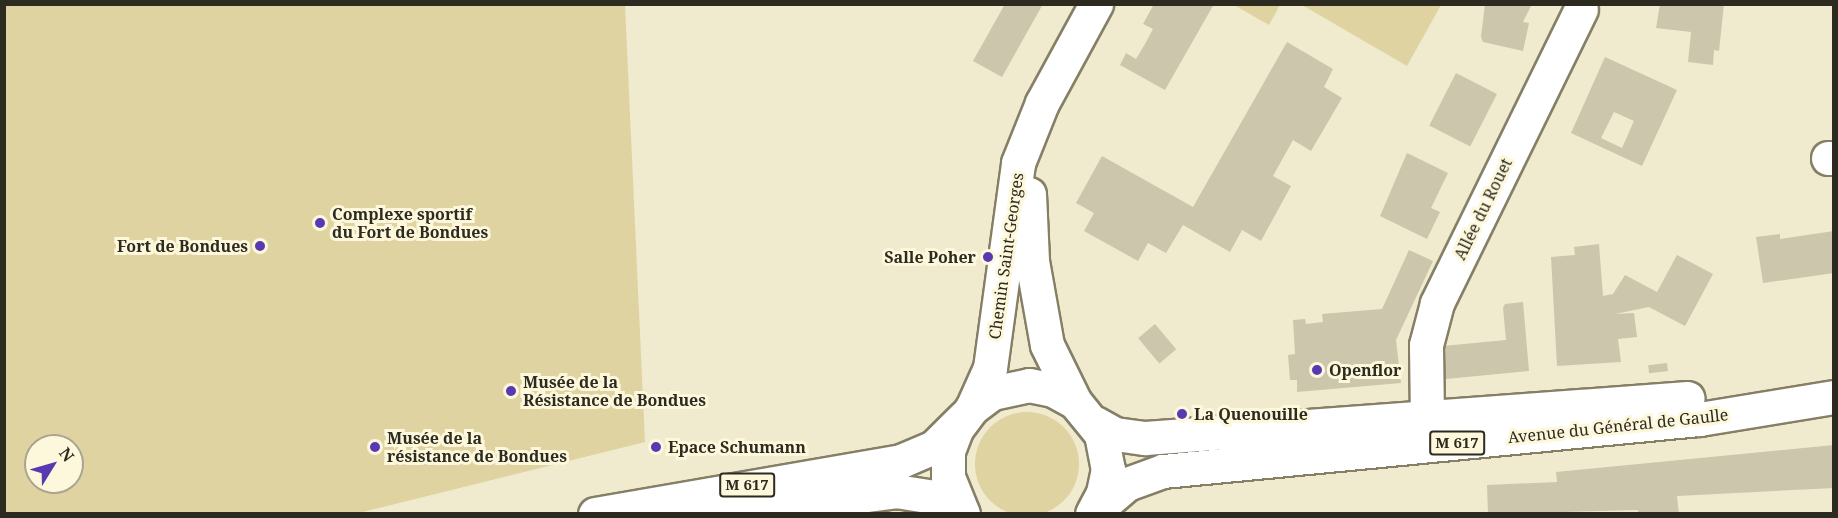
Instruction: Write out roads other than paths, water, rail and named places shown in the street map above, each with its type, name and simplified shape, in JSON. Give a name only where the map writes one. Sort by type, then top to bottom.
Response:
[{"type":"main road","name":"Chemin Saint-Georges","points":[[962,513],[951,489],[947,464],[952,439],[990,368],[1018,163],[1042,103],[1096,4]]},
{"type":"main road","name":"Allée du Rouet","points":[[1426,418],[1426,345],[1431,318],[1581,9]]},
{"type":"main road","name":"Chemin Saint-Georges","points":[[1042,103],[1029,200],[1029,236],[1047,345],[1105,445],[1108,469],[1103,493],[1092,513]]},
{"type":"main road","name":"Avenue du Général de Gaulle","points":[[968,412],[992,393],[1029,385],[1053,390],[1115,434],[1145,438],[1833,388]]},
{"type":"main road","name":"Avenue du Général de Gaulle","points":[[1092,513],[1126,484],[1163,471],[1699,419],[1833,397]]},
{"type":"main road","name":"M 617","points":[[595,513],[901,461],[934,447],[968,412]]},
{"type":"main road","name":"M 617","points":[[722,513],[896,491],[932,497],[962,513]]},
{"type":"place","name":"Complexe sportif du Fort de Bondues","points":[[320,223]]},
{"type":"place","name":"Fort de Bondues","points":[[260,246]]},
{"type":"place","name":"Salle Poher","points":[[988,257]]},
{"type":"place","name":"Openflor","points":[[1317,370]]},
{"type":"place","name":"Musée de la Résistance de Bondues","points":[[511,391]]},
{"type":"place","name":"La Quenouille","points":[[1182,414]]},
{"type":"place","name":"Musée de la résistance de Bondues","points":[[375,447]]},
{"type":"place","name":"Epace Schumann","points":[[656,447]]}]
